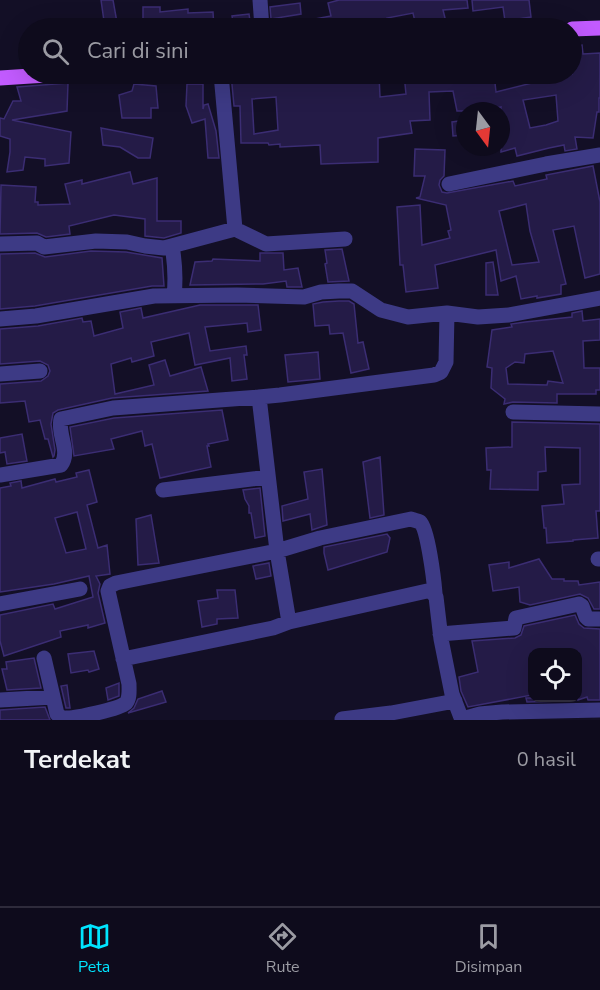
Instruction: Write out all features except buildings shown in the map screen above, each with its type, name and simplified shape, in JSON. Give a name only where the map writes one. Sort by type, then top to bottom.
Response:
[{"type":"main road","points":[[582,29],[600,28]]},
{"type":"main road","points":[[0,78],[18,77]]},
{"type":"street","points":[[260,0],[261,18]]},
{"type":"street","points":[[222,84],[235,229]]},
{"type":"street","points":[[449,184],[600,155]]},
{"type":"street","points":[[0,243],[37,243],[44,248],[96,242],[127,242],[164,248],[235,229],[266,244],[345,239]]},
{"type":"street","points":[[172,246],[176,283],[174,296]]},
{"type":"street","points":[[0,319],[36,316],[154,296],[304,297],[321,292],[352,291],[381,310],[408,317],[447,313],[478,317],[509,315],[600,298]]},
{"type":"street","points":[[0,475],[61,465],[65,456],[59,427],[61,419],[113,408],[280,395],[434,375],[441,372],[446,362],[447,313]]},
{"type":"street","points":[[0,374],[40,371]]},
{"type":"street","points":[[259,397],[277,551],[289,622]]},
{"type":"street","points":[[513,412],[600,414]]},
{"type":"street","points":[[163,490],[268,477]]},
{"type":"street","points":[[44,658],[57,714],[62,718],[117,708],[125,704],[129,698],[129,684],[108,591],[110,586],[277,551],[320,538],[411,519],[423,526],[433,567],[440,634],[452,694],[462,720],[480,714],[502,712],[600,710]]},
{"type":"street","points":[[0,604],[80,589]]},
{"type":"street","points":[[123,659],[273,628],[289,622],[427,591],[435,593]]},
{"type":"street","points":[[440,634],[514,628],[516,618],[579,604],[588,619],[600,619]]},
{"type":"street","points":[[0,700],[53,697]]},
{"type":"street","points":[[342,719],[391,713],[455,700]]}]
